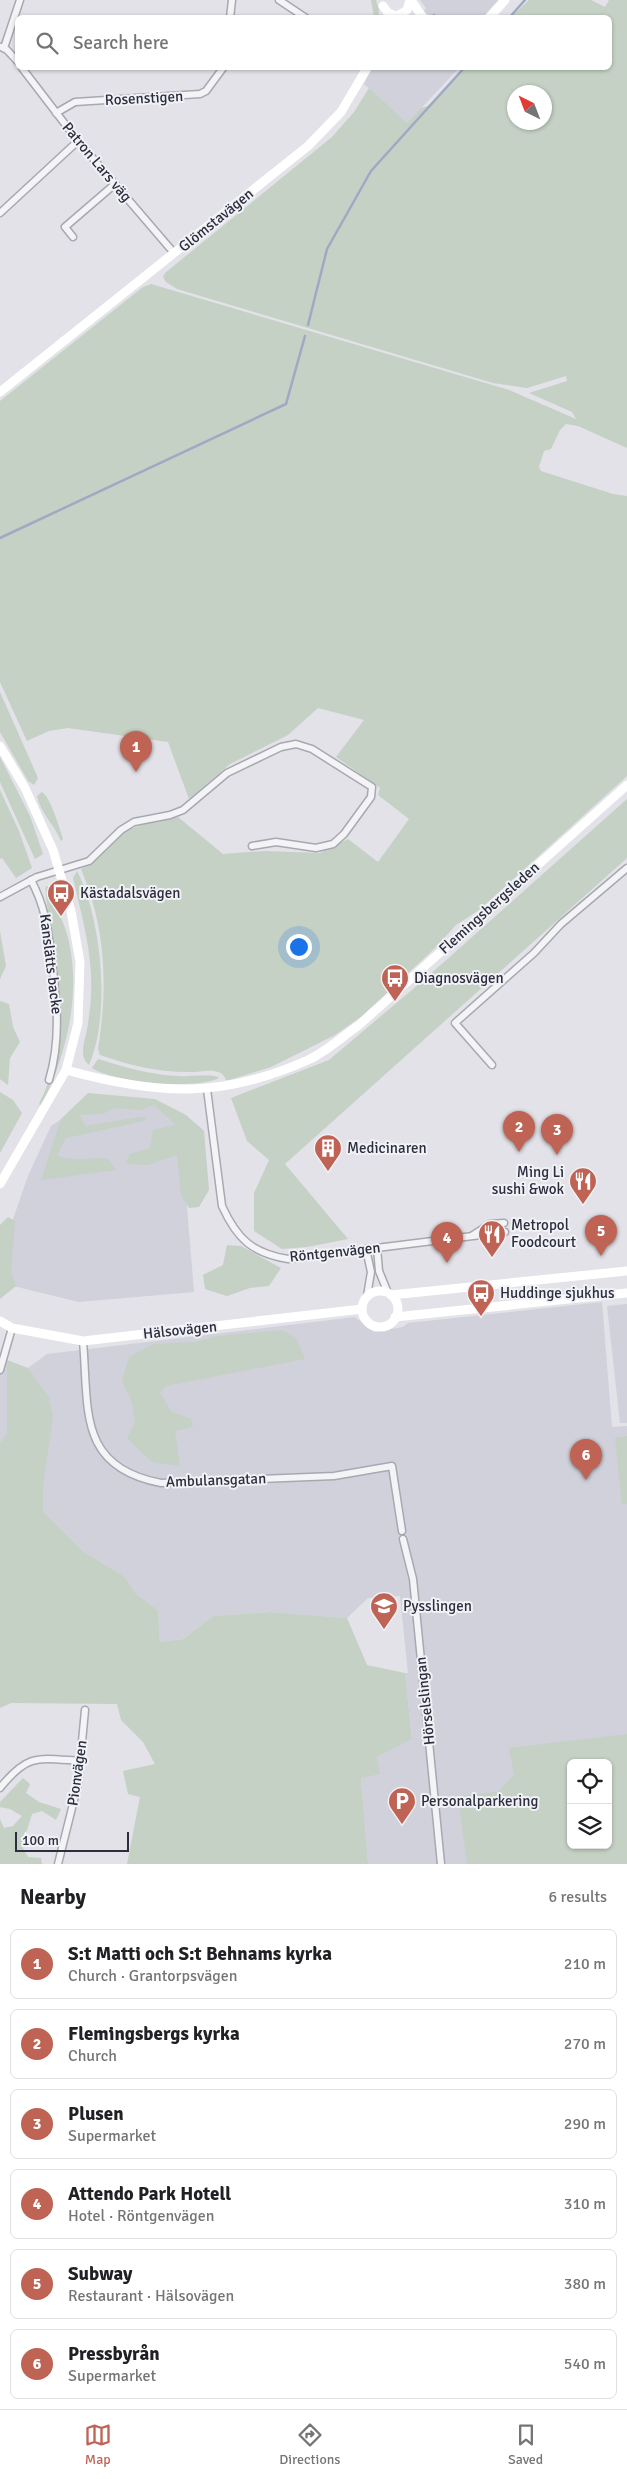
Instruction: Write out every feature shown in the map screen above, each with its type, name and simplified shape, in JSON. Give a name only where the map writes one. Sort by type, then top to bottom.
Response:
[{"type":"street","points":[[15,59],[2,48],[20,0]]},
{"type":"street","points":[[230,15],[232,0]]},
{"type":"street","points":[[279,0],[302,15]]},
{"type":"street","points":[[399,15],[409,7],[410,0]]},
{"type":"street","points":[[410,0],[421,15]]},
{"type":"street","points":[[491,15],[505,0]]},
{"type":"street","points":[[382,2],[388,13],[395,15]]},
{"type":"street","points":[[382,2],[382,15]]},
{"type":"street","name":"Patron Lars väg","points":[[24,70],[78,141],[174,253]]},
{"type":"street","name":"Rosenstigen","points":[[56,113],[74,102],[200,94],[206,91],[221,70]]},
{"type":"street","name":"Glömstavägen","points":[[0,392],[329,127],[347,105],[366,70]]},
{"type":"street","points":[[0,213],[78,141]]},
{"type":"street","points":[[73,237],[65,228],[115,184]]},
{"type":"street","name":"Glömstavägen","points":[[0,386],[46,355]]},
{"type":"street","points":[[0,897],[31,880],[93,858],[127,826],[141,820],[177,813],[190,806],[228,774],[281,746],[296,744],[312,749],[371,786],[371,797],[336,843],[316,848],[276,842],[252,846]]},
{"type":"street","points":[[0,746],[25,788],[53,850],[71,912],[80,962],[78,1023],[66,1070],[0,1184]]},
{"type":"street","name":"Flemingsbergsleden","points":[[66,1070],[101,1080],[153,1089],[207,1089],[248,1081],[310,1059],[359,1025],[627,785]]},
{"type":"street","points":[[492,1065],[455,1023],[534,953],[561,924],[627,868]]},
{"type":"street","name":"Kanslätts backe","points":[[31,880],[45,909],[57,991],[57,1042],[48,1080]]},
{"type":"street","name":"Röntgenvägen","points":[[207,1089],[222,1206],[230,1224],[240,1238],[270,1256],[288,1259],[505,1232]]},
{"type":"street","name":"Röntgenvägen","points":[[470,1236],[490,1224],[504,1223]]},
{"type":"street","points":[[377,1248],[379,1271],[396,1303],[395,1317]]},
{"type":"street","points":[[366,1249],[371,1272],[367,1296],[362,1309],[365,1319],[378,1326],[388,1324],[395,1317],[627,1293]]},
{"type":"street","points":[[367,1296],[377,1291],[390,1294],[627,1271]]},
{"type":"street","name":"Hälsovägen","points":[[0,1321],[12,1328],[83,1341],[362,1309]]},
{"type":"street","points":[[0,1370],[12,1328]]},
{"type":"street","name":"Ambulansgatan","points":[[83,1341],[91,1427],[102,1452],[122,1470],[146,1480],[161,1483],[334,1476],[392,1466],[402,1531]]},
{"type":"street","name":"Hörselslingan","points":[[403,1539],[413,1579],[441,1864]]},
{"type":"street","name":"Pionvägen","points":[[58,1864],[78,1784],[85,1710]]},
{"type":"street","points":[[0,1788],[21,1766],[30,1760],[80,1760]]},
{"type":"shaded area","points":[[420,0],[498,0],[485,15],[429,15],[424,11],[426,8]]},
{"type":"shaded area","points":[[371,70],[457,70],[407,123],[364,84]]},
{"type":"shaded area","points":[[153,1102],[180,1121],[194,1292],[79,1302],[9,1285],[11,1225],[28,1176],[51,1126],[78,1108]]},
{"type":"shaded area","points":[[602,1302],[612,1427],[627,1426],[627,1864],[368,1864],[361,1777],[377,1757],[412,1738],[405,1673],[408,1673],[400,1596],[368,1598],[347,1618],[270,1612],[213,1616],[183,1639],[160,1642],[158,1610],[136,1594],[124,1576],[84,1552],[43,1511],[44,1479],[28,1368],[47,1354],[355,1317],[374,1332],[403,1327],[408,1323]]},
{"type":"shaded area","points":[[627,1304],[627,1423],[620,1423],[607,1306]]},
{"type":"shaded area","points":[[0,1356],[7,1360],[7,1435],[0,1442]]},
{"type":"green space","points":[[371,0],[376,0],[379,10],[378,15],[374,15]]},
{"type":"green space","points":[[529,0],[591,0],[605,7],[609,0],[627,0],[627,448],[578,426],[566,424],[560,430],[551,449],[544,451],[539,467],[541,471],[613,494],[627,496],[627,776],[479,910],[456,925],[434,949],[362,1016],[335,1035],[271,1067],[229,1080],[226,1080],[223,1075],[215,1071],[176,1072],[154,1069],[132,1065],[100,1055],[98,1049],[103,1003],[103,957],[96,913],[81,869],[97,858],[120,836],[133,828],[178,817],[223,854],[264,851],[320,853],[348,839],[378,862],[409,819],[378,795],[380,788],[336,757],[364,720],[318,708],[288,735],[230,764],[189,799],[168,742],[68,728],[49,731],[27,741],[0,682],[0,401],[143,287],[151,284],[509,390],[576,419],[572,412],[529,393],[567,381],[566,376],[527,388],[493,383],[177,289],[166,282],[163,277],[165,273],[332,137],[354,112],[369,88],[407,123],[421,108],[428,106],[462,70],[612,70],[612,15],[513,15]]},
{"type":"green space","points":[[0,692],[38,778],[34,785],[28,781],[0,732]]},
{"type":"green space","points":[[0,757],[30,816],[43,854],[35,859],[0,782]]},
{"type":"green space","points":[[0,790],[19,831],[32,868],[16,878],[2,858],[0,859]]},
{"type":"green space","points":[[42,792],[49,800],[63,839],[61,841],[39,802],[37,796]]},
{"type":"green space","points":[[627,799],[627,858],[285,1164],[348,1239],[307,1247],[282,1249],[254,1231],[254,1193],[269,1160],[247,1141],[231,1098],[329,1060],[426,978]]},
{"type":"green space","points":[[77,871],[86,891],[93,915],[101,967],[100,1020],[96,1044],[89,1065],[83,1053],[90,1008],[91,970],[86,935],[73,878]]},
{"type":"green space","points":[[46,886],[50,888],[69,942],[73,984],[69,1026],[64,1047],[58,1067],[41,1106],[39,1104],[54,1063],[60,1023],[59,982]]},
{"type":"green space","points":[[0,931],[6,966],[0,979]]},
{"type":"green space","points":[[0,1001],[9,1004],[13,1027],[20,1042],[10,1058],[8,1085],[0,1079]]},
{"type":"green space","points":[[98,1059],[157,1074],[212,1076],[219,1078],[208,1082],[192,1084],[136,1081],[118,1078],[92,1068]]},
{"type":"green space","points":[[0,1092],[13,1100],[22,1113],[0,1153]]},
{"type":"green space","points":[[88,1093],[155,1099],[186,1115],[204,1131],[209,1190],[199,1207],[189,1208],[181,1195],[177,1155],[148,1165],[126,1164],[130,1154],[150,1148],[153,1130],[176,1125],[154,1105],[141,1110],[114,1108],[103,1114],[80,1115],[85,1126],[147,1116],[144,1121],[66,1138],[57,1155],[68,1159],[108,1159],[116,1170],[41,1180],[61,1119]]},
{"type":"green space","points":[[8,1217],[15,1221],[11,1272],[16,1286],[0,1299],[0,1225]]},
{"type":"green space","points":[[227,1245],[241,1246],[281,1268],[269,1286],[250,1288],[227,1296],[205,1289],[203,1275],[223,1265]]},
{"type":"green space","points":[[282,1330],[296,1338],[305,1359],[166,1386],[160,1393],[171,1411],[191,1419],[193,1427],[175,1431],[180,1466],[152,1462],[127,1438],[135,1423],[132,1402],[122,1381],[129,1357],[153,1344],[195,1342],[218,1336]]},
{"type":"green space","points":[[7,1360],[28,1368],[49,1398],[53,1417],[44,1479],[43,1511],[84,1552],[124,1576],[136,1594],[158,1610],[160,1642],[183,1639],[213,1616],[270,1612],[347,1618],[367,1665],[405,1673],[412,1739],[377,1757],[380,1774],[361,1778],[368,1864],[127,1864],[140,1797],[128,1794],[123,1771],[155,1764],[143,1742],[121,1720],[117,1704],[11,1703],[0,1708],[0,1442],[7,1434]]},
{"type":"green space","points":[[627,1436],[627,1504],[622,1504],[615,1438]]},
{"type":"green space","points":[[627,1734],[627,1864],[467,1864],[458,1796],[498,1792],[514,1775],[509,1748]]},
{"type":"green space","points":[[23,1778],[30,1784],[26,1793],[39,1802],[61,1809],[56,1820],[42,1811],[32,1814],[22,1846],[28,1857],[41,1858],[42,1864],[0,1864],[0,1819],[4,1828],[13,1826],[22,1816],[10,1809],[0,1807],[0,1802]]},
{"type":"waterway","points":[[512,15],[525,0]]},
{"type":"waterway","points":[[308,325],[327,249],[371,171],[462,70]]},
{"type":"waterway","points":[[0,538],[286,404],[305,336]]},
{"type":"place","name":"S:t Matti och S:t Behnams kyrka","points":[[136,772]]},
{"type":"place","name":"Kästadalsvägen","points":[[61,917]]},
{"type":"place","name":"Diagnosvägen","points":[[395,1002]]},
{"type":"place","name":"Flemingsbergs kyrka","points":[[519,1152]]},
{"type":"place","name":"Plusen","points":[[557,1155]]},
{"type":"place","name":"Medicinaren","points":[[328,1172]]},
{"type":"place","name":"Ming Li sushi &wok","points":[[583,1205]]},
{"type":"place","name":"Subway","points":[[601,1256]]},
{"type":"place","name":"Metropol Foodcourt","points":[[492,1258]]},
{"type":"place","name":"Attendo Park Hotell","points":[[447,1263]]},
{"type":"place","name":"Huddinge sjukhus","points":[[481,1317]]},
{"type":"place","name":"Pressbyrån","points":[[586,1480]]},
{"type":"place","name":"Pysslingen","points":[[384,1630]]},
{"type":"place","name":"Personalparkering","points":[[402,1825]]}]
